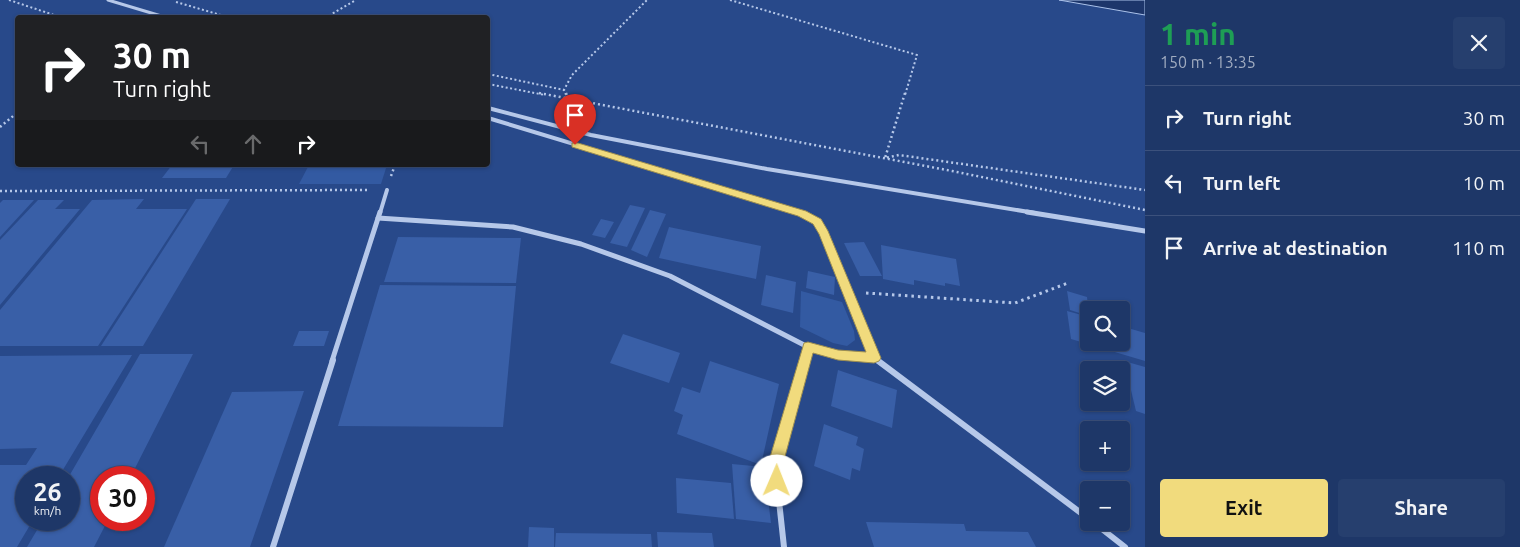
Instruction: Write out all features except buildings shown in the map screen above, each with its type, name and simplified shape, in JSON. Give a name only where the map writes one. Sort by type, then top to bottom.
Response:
[{"type":"street","points":[[108,0],[158,15]]},
{"type":"street","points":[[490,109],[591,135],[767,170],[1145,231]]},
{"type":"street","points":[[490,119],[802,213],[817,222],[824,234],[874,358],[1080,512]]},
{"type":"street","points":[[273,547],[387,190]]},
{"type":"street","points":[[378,218],[513,227],[581,244],[621,256],[670,276],[808,347],[838,355],[874,358]]},
{"type":"street","points":[[784,547],[775,464],[808,347]]},
{"type":"street","points":[[1105,531],[1126,547]]},
{"type":"path","points":[[9,0],[54,15]]},
{"type":"path","points":[[169,0],[221,15]]},
{"type":"path","points":[[330,15],[356,0]]},
{"type":"path","points":[[564,90],[572,75],[646,0]]},
{"type":"path","points":[[730,0],[917,55],[885,158]]},
{"type":"path","points":[[490,74],[564,90]]},
{"type":"path","points":[[490,84],[885,158],[1145,210]]},
{"type":"path","points":[[564,90],[568,98]]},
{"type":"path","points":[[0,127],[15,114]]},
{"type":"path","points":[[885,158],[899,155],[1145,190]]},
{"type":"path","points":[[0,191],[387,190]]},
{"type":"path","points":[[848,292],[1015,303],[1068,283]]},
{"type":"shaded area","points":[[1059,0],[1145,0],[1145,15]]},
{"type":"shaded area","points":[[308,167],[386,167],[381,184],[299,184]]},
{"type":"shaded area","points":[[801,291],[842,302],[854,331],[855,340],[847,346],[833,343],[800,327]]},
{"type":"route","points":[[575,145],[802,213],[817,222],[824,234],[874,358],[838,355],[808,347],[775,464],[777,481]]}]
